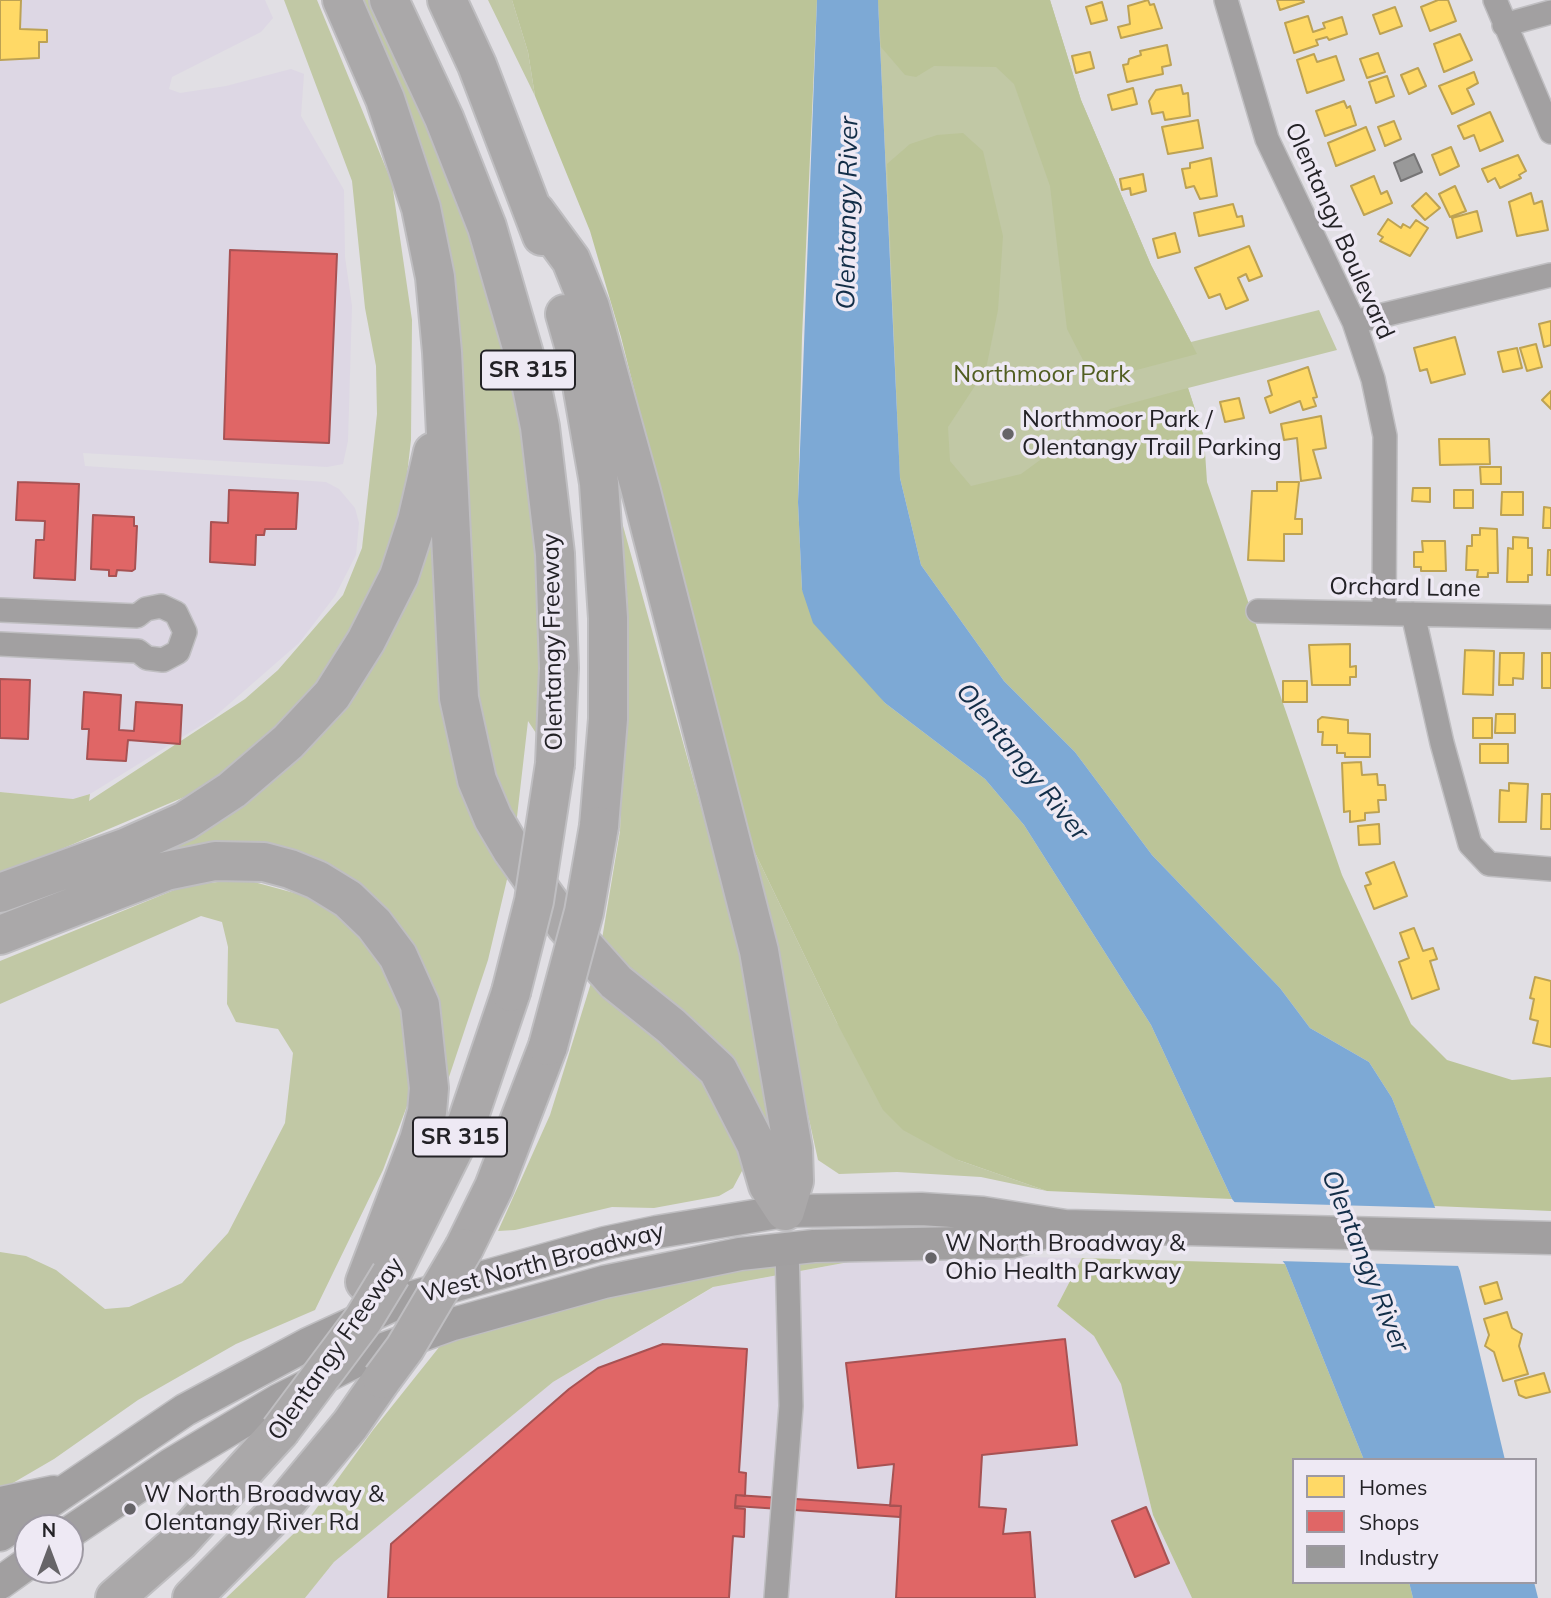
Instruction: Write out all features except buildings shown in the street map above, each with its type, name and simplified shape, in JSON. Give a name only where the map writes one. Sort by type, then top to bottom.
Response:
[{"type":"highway","points":[[342,0],[385,99],[421,208],[435,277],[442,352],[459,698],[465,737],[477,780],[493,818],[566,926],[616,982],[680,1034],[718,1070],[756,1144],[768,1185],[786,1230]]},
{"type":"highway","name":"Olentangy Freeway","points":[[116,1598],[179,1542],[280,1431],[363,1320],[378,1278],[467,1122],[511,992],[534,901],[555,764],[559,668],[555,554],[540,427],[528,368],[487,227],[444,118],[389,0]]},
{"type":"highway","name":"Olentangy Freeway","points":[[192,1598],[282,1507],[350,1425],[412,1336],[464,1248],[494,1187],[548,1046],[584,912],[599,826],[608,719],[608,618],[599,483],[577,356],[535,211],[477,65],[447,0]]},
{"type":"highway","points":[[535,211],[571,260],[590,307],[641,491],[759,951],[793,1149],[794,1181],[786,1230]]},
{"type":"highway","points":[[0,893],[127,847],[185,821],[232,790],[288,742],[332,695],[366,641],[399,576],[417,521],[443,410]]},
{"type":"highway","points":[[0,935],[166,871],[215,861],[264,862],[290,869],[317,880],[348,899],[374,924],[398,956],[420,1004],[429,1088],[427,1112],[378,1278]]},
{"type":"main road","name":"West North Broadway","points":[[0,1535],[186,1410],[275,1359],[406,1299],[605,1243],[786,1230],[921,1209],[984,1213],[1065,1226],[1551,1238]]},
{"type":"main road","name":"West North Broadway","points":[[84,1523],[170,1465],[279,1400],[372,1353],[453,1324],[604,1282],[714,1259],[786,1230]]},
{"type":"main road","points":[[0,1503],[65,1490]]},
{"type":"street","name":"Olentangy Boulevard","points":[[1226,0],[1267,139],[1354,322],[1373,379],[1385,436],[1384,613]]},
{"type":"street","points":[[1494,0],[1551,132]]},
{"type":"street","points":[[1504,25],[1551,12]]},
{"type":"street","points":[[1354,322],[1551,275]]},
{"type":"street","points":[[0,610],[137,616],[146,609],[162,607],[176,613],[186,632],[178,652],[163,660],[147,658],[138,651],[0,645]]},
{"type":"street","name":"Orchard Lane","points":[[1258,611],[1551,617]]},
{"type":"street","points":[[1413,614],[1462,825],[1470,844],[1480,858],[1501,867],[1551,869]]},
{"type":"street","points":[[776,1598],[792,1406],[786,1230]]},
{"type":"shaded area","points":[[0,0],[265,0],[273,18],[261,32],[172,77],[169,89],[180,93],[226,86],[291,69],[304,74],[301,116],[344,190],[345,257],[352,306],[348,441],[343,464],[327,467],[83,453],[85,466],[326,482],[339,489],[355,508],[359,523],[356,555],[335,596],[299,643],[213,718],[90,794],[73,799],[0,792]]},
{"type":"shaded area","points":[[887,1255],[1082,1258],[1057,1306],[1094,1336],[1121,1384],[1153,1515],[1192,1598],[305,1598],[334,1562],[553,1382],[714,1287]]},
{"type":"green space","points":[[284,0],[317,0],[392,183],[412,320],[411,440],[405,492],[393,543],[369,601],[311,698],[208,787],[0,875],[0,792],[73,799],[90,794],[89,801],[245,699],[278,670],[343,595],[362,548],[377,414],[376,366],[365,308],[352,181]]},
{"type":"green space","points":[[360,0],[371,0],[422,111],[480,264],[511,378],[530,465],[541,638],[538,736],[528,721],[515,834],[481,744],[467,585],[467,439],[456,328]]},
{"type":"green space","points":[[488,0],[512,0],[528,52],[535,96]]},
{"type":"green space","points":[[512,0],[817,0],[802,337],[798,502],[802,590],[885,703],[985,779],[1024,825],[1151,1025],[1232,1199],[1047,1191],[958,1160],[903,1130],[883,1110],[837,1023],[746,834],[621,337],[590,231],[535,96],[528,52]]},
{"type":"green space","name":"Northmoor Park","points":[[878,0],[1050,0],[1081,100],[1151,265],[1191,342],[1319,310],[1337,350],[1188,388],[1204,437],[1183,587],[900,477]]},
{"type":"green space","points":[[878,0],[1050,0],[1081,100],[1151,265],[1197,354],[1114,376],[1083,360],[1067,329],[1050,186],[1014,84],[996,67],[934,66],[916,77],[905,75],[881,47]]},
{"type":"green space","points":[[963,133],[983,151],[1003,236],[998,310],[986,369],[948,427],[950,461],[971,486],[1021,474],[1110,409],[1188,388],[1204,437],[1207,482],[1342,875],[1411,1024],[1447,1060],[1512,1080],[1551,1077],[1551,1211],[1434,1206],[1392,1098],[1369,1062],[1310,1028],[1280,988],[1152,855],[1075,752],[1004,681],[921,565],[900,478],[887,164],[910,144],[937,135]]},
{"type":"green space","points":[[433,498],[509,871],[488,960],[441,1101],[354,888],[147,865],[144,853],[256,787]]},
{"type":"green space","points":[[620,515],[743,959],[780,1155],[601,945],[620,831],[628,608]]},
{"type":"green space","points":[[746,834],[837,1023],[958,1160],[1047,1191],[981,1177],[897,1172],[839,1174],[818,1160]]},
{"type":"green space","points":[[243,879],[320,900],[351,924],[374,949],[411,1025],[410,1098],[383,1170],[315,1310],[236,1344],[138,1400],[54,1459],[6,1487],[0,1487],[0,1252],[26,1256],[56,1270],[105,1309],[129,1307],[182,1283],[228,1233],[285,1123],[293,1053],[278,1029],[236,1022],[227,1004],[228,947],[222,922],[201,916],[0,1004],[0,961],[184,886]]},
{"type":"green space","points":[[591,983],[652,1032],[711,1088],[743,1156],[742,1171],[733,1188],[719,1196],[654,1208],[612,1207],[515,1230],[498,1231],[550,1115]]},
{"type":"green space","points":[[887,1255],[713,1287],[553,1382],[334,1562],[305,1598],[226,1598],[308,1520],[373,1430],[440,1346],[496,1324],[710,1272]]},
{"type":"green space","points":[[1082,1258],[1285,1264],[1363,1458],[1292,1458],[1292,1584],[1410,1584],[1413,1598],[1192,1598],[1153,1515],[1121,1384],[1094,1336],[1057,1306]]},
{"type":"water","name":"Olentangy River","points":[[817,0],[878,0],[900,478],[921,565],[1004,681],[1075,752],[1152,855],[1280,988],[1310,1028],[1369,1062],[1392,1098],[1460,1271],[1505,1458],[1363,1458],[1285,1264],[1232,1199],[1151,1025],[1024,825],[985,779],[885,703],[813,623],[802,590],[798,502]]},
{"type":"water","points":[[1410,1584],[1534,1584],[1538,1598],[1413,1598]]},
{"type":"pier","points":[[1230,1202],[1439,1208],[1461,1266],[1278,1261]]},
{"type":"place","name":"Northmoor Park / Olentangy Trail Parking","points":[[1008,434]]},
{"type":"place","name":"W North Broadway & Ohio Health Parkway","points":[[931,1258]]},
{"type":"place","name":"W North Broadway & Olentangy River Rd","points":[[130,1509]]}]
